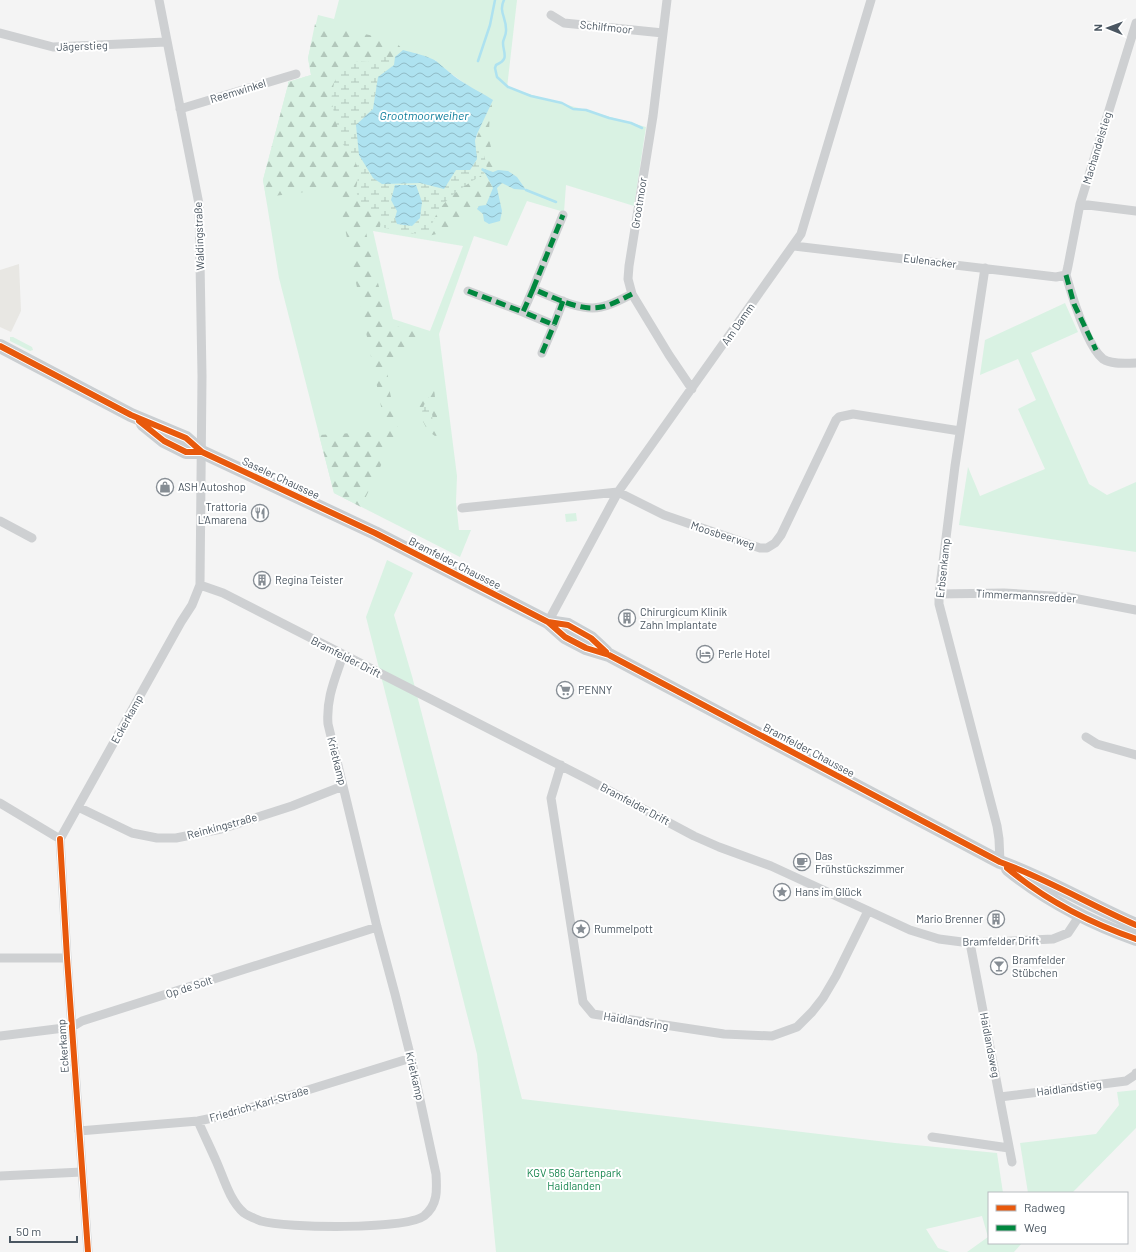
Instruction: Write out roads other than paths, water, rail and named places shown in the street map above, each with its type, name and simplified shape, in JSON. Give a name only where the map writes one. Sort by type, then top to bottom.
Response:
[{"type":"main road","name":"Saseler Chaussee","points":[[0,346],[132,415],[186,438],[202,452],[353,523]]},
{"type":"main road","name":"Bramfelder Chaussee","points":[[353,523],[548,622],[565,637],[586,648],[609,655],[1000,862],[1024,882],[1084,909],[1136,925]]},
{"type":"main road","name":"Bramfelder Chaussee","points":[[1084,909],[1107,928],[1136,939]]},
{"type":"street","name":"Waldingstraße","points":[[159,0],[166,42],[199,204],[202,452]]},
{"type":"street","name":"Grootmoor","points":[[667,0],[652,123],[628,279],[632,294],[692,389]]},
{"type":"street","name":"Am Damm","points":[[548,622],[618,492],[794,246],[801,234],[871,0]]},
{"type":"street","name":"Schilfmoor","points":[[551,15],[564,23],[663,33]]},
{"type":"street","name":"Machandelstieg","points":[[1066,275],[1080,204],[1136,23]]},
{"type":"street","name":"Jägerstieg","points":[[0,33],[53,47],[166,42]]},
{"type":"street","name":"Reemwinkel","points":[[180,108],[296,74]]},
{"type":"street","points":[[1080,204],[1136,211]]},
{"type":"street","points":[[523,312],[563,215]]},
{"type":"street","name":"Eulenacker","points":[[794,246],[1056,277],[1066,275]]},
{"type":"street","name":"Erbsenkamp","points":[[985,268],[960,431],[939,594],[941,612],[997,826],[1000,862]]},
{"type":"street","points":[[1066,275],[1074,304],[1096,350],[1104,359],[1113,363],[1136,363]]},
{"type":"street","points":[[533,288],[580,307],[599,308],[615,303],[632,294]]},
{"type":"street","points":[[468,291],[554,324]]},
{"type":"street","points":[[542,353],[563,301]]},
{"type":"street","name":"Moosbeerweg","points":[[618,492],[664,515],[760,548],[768,548],[775,543],[781,535],[825,442],[839,417],[854,414],[960,431]]},
{"type":"street","name":"Eckerkamp","points":[[88,1252],[60,839],[181,622],[192,605],[200,585],[202,452]]},
{"type":"street","points":[[462,508],[618,492]]},
{"type":"street","points":[[0,521],[32,538]]},
{"type":"street","name":"Bramfelder Drift","points":[[200,585],[223,593],[561,765],[694,836],[771,866],[910,930],[939,939],[970,943],[1059,938],[1071,930],[1084,909]]},
{"type":"street","name":"Timmermannsredder","points":[[939,594],[1004,593],[1068,597],[1136,610]]},
{"type":"street","name":"Krietkamp","points":[[198,1121],[230,1194],[245,1213],[261,1221],[298,1225],[371,1226],[416,1220],[428,1212],[436,1200],[436,1174],[411,1058],[396,994],[377,927],[328,724],[327,709],[329,696],[343,655]]},
{"type":"street","points":[[1086,737],[1097,744],[1136,755]]},
{"type":"street","name":"Haidlandsring","points":[[561,765],[551,798],[583,1002],[593,1014],[724,1034],[772,1036],[797,1027],[823,998],[836,976],[868,911]]},
{"type":"street","name":"Reinkingstraße","points":[[78,807],[132,833],[157,838],[176,838],[220,829],[292,806],[343,786]]},
{"type":"street","points":[[0,803],[60,839]]},
{"type":"street","name":"Op de Solt","points":[[0,1036],[72,1027],[82,1022],[377,927]]},
{"type":"street","name":"Haidlandsweg","points":[[970,943],[1012,1162]]},
{"type":"street","points":[[0,958],[67,958]]},
{"type":"street","name":"Friedrich-Karl-Straße","points":[[79,1131],[198,1121],[227,1114],[411,1058]]},
{"type":"street","name":"Haidlandstieg","points":[[1000,1097],[1126,1081],[1136,1073]]},
{"type":"street","points":[[932,1137],[1009,1148]]},
{"type":"street","points":[[0,1176],[82,1172]]},
{"type":"water","name":"Grootmoorweiher","points":[[403,50],[433,59],[458,79],[493,100],[475,141],[477,159],[470,170],[456,170],[444,189],[420,183],[382,184],[373,178],[359,155],[356,125],[373,109],[378,77],[394,65],[395,57]]},
{"type":"water","points":[[482,168],[493,172],[498,170],[508,171],[517,177],[526,190],[514,189],[502,183],[497,188],[502,211],[500,221],[489,224],[484,221],[483,214],[477,209],[479,206],[486,205],[493,188],[485,173],[481,170]]},
{"type":"water","points":[[395,185],[416,185],[422,202],[420,218],[412,226],[397,224],[395,218],[397,211],[391,200]]},
{"type":"waterway","points":[[478,61],[490,25],[495,0]]},
{"type":"waterway","points":[[504,0],[502,4],[502,12],[506,26],[506,33],[503,40],[505,56],[503,60],[496,65],[495,68],[497,77],[508,87],[531,96],[562,103],[573,109],[586,110],[609,118],[631,123],[642,128]]},
{"type":"waterway","points":[[526,190],[556,202]]},
{"type":"place","name":"ASH Autoshop","points":[[165,487]]},
{"type":"place","name":"Trattoria L'Amarena","points":[[260,513]]},
{"type":"place","name":"Regina Teister","points":[[262,580]]},
{"type":"place","name":"Chirurgicum Klinik Zahn Implantate","points":[[627,618]]},
{"type":"place","name":"Perle Hotel","points":[[705,654]]},
{"type":"place","name":"PENNY","points":[[565,690]]},
{"type":"place","name":"Das Frühstückszimmer","points":[[802,862]]},
{"type":"place","name":"Hans im Glück","points":[[782,892]]},
{"type":"place","name":"Mario Brenner","points":[[996,919]]},
{"type":"place","name":"Rummelpott","points":[[581,929]]},
{"type":"place","name":"Bramfelder Stübchen","points":[[999,966]]},
{"type":"park label","name":"KGV 586 Gartenpark Haidlanden","points":[[574,1179]]}]
